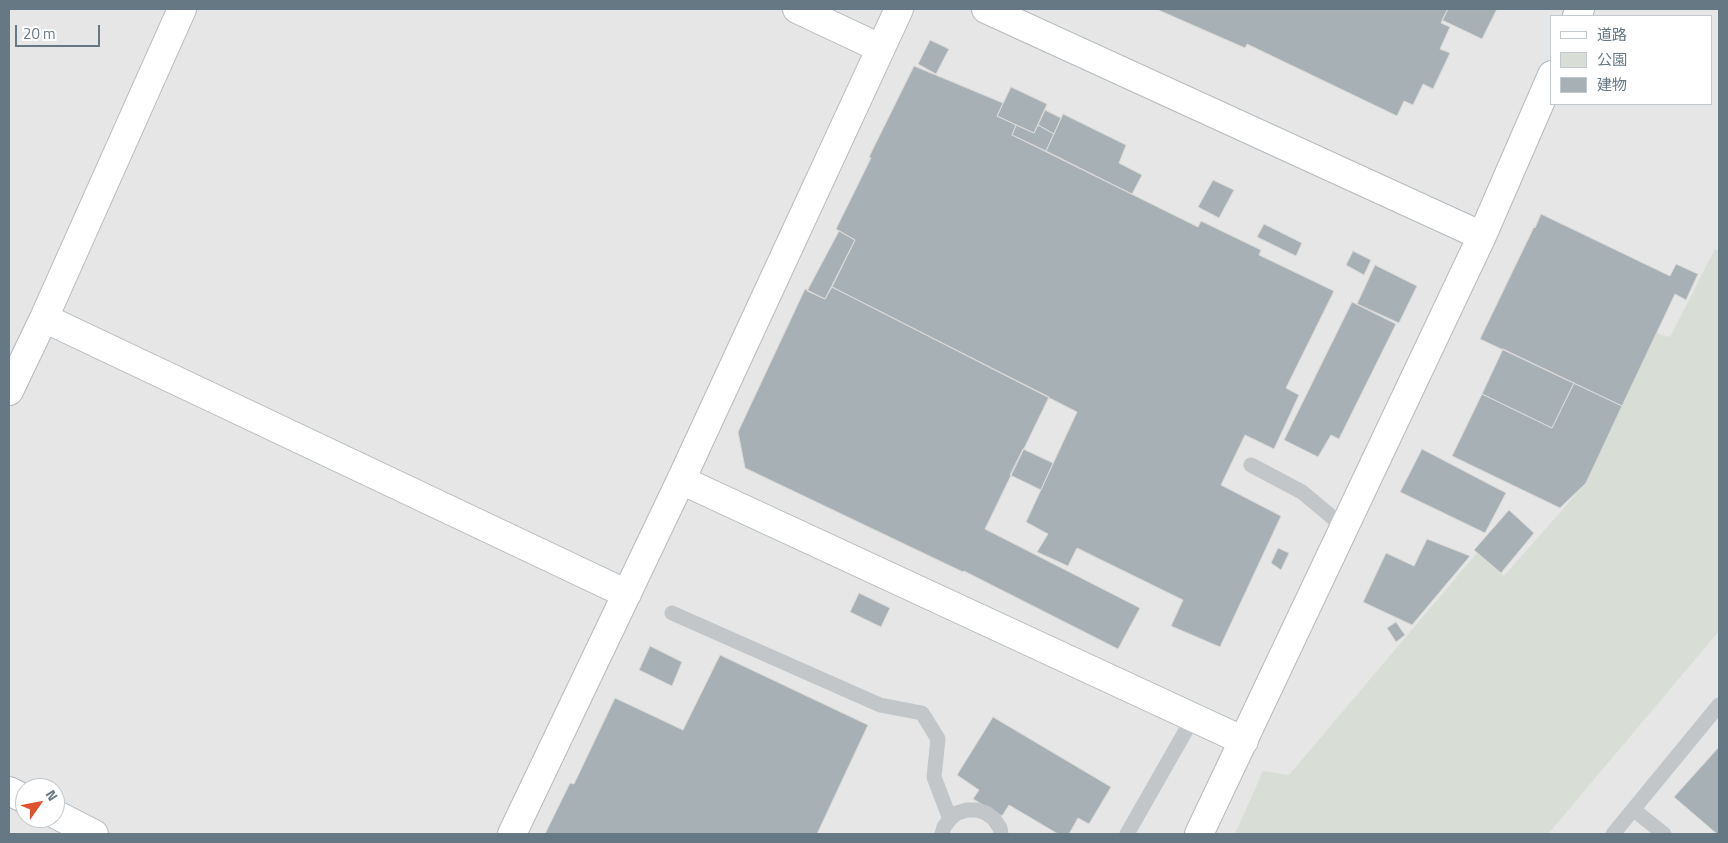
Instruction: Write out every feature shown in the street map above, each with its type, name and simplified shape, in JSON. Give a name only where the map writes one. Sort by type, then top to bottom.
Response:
[{"type":"street","points":[[9,391],[44,318],[182,9]]},
{"type":"street","points":[[796,9],[880,48]]},
{"type":"street","points":[[512,834],[681,480],[899,9]]},
{"type":"street","points":[[986,9],[1482,236]]},
{"type":"street","points":[[1199,834],[1482,236],[1550,80]]},
{"type":"street","points":[[44,318],[627,594]]},
{"type":"street","points":[[681,480],[1244,741]]},
{"type":"street","points":[[65,819],[94,834]]},
{"type":"lane","points":[[1251,465],[1302,492],[1344,528]]},
{"type":"lane","points":[[672,613],[880,705],[922,713],[938,739],[934,777],[950,819]]},
{"type":"lane","points":[[1614,834],[1719,705]]},
{"type":"lane","points":[[1128,834],[1194,718]]},
{"type":"lane","points":[[942,834],[944,827],[950,819],[958,813],[967,810],[977,810],[986,813],[994,819],[1000,828],[1001,834]]},
{"type":"lane","points":[[1634,810],[1664,834]]},
{"type":"shaded area","points":[[9,9],[1719,9],[1719,834],[9,834]]},
{"type":"green space","points":[[1715,249],[1719,251],[1719,631],[1548,834],[1235,834],[1263,771],[1289,775],[1477,553],[1504,576],[1586,483],[1656,333],[1670,337]]},
{"type":"building","points":[[1156,9],[1448,9],[1441,23],[1450,27],[1440,49],[1450,53],[1433,89],[1423,84],[1413,105],[1404,101],[1397,116],[1247,44],[1245,48]]},
{"type":"building","points":[[1448,9],[1497,9],[1482,39],[1442,20]]},
{"type":"building","points":[[930,40],[949,49],[936,74],[918,64]]},
{"type":"building","points":[[914,66],[1003,103],[997,116],[1016,125],[1012,135],[1198,227],[1201,221],[1261,250],[1259,255],[1334,291],[1286,388],[1299,395],[1274,449],[1245,435],[1221,485],[1281,516],[1220,647],[1171,626],[1183,600],[1077,548],[1068,566],[1037,552],[1048,534],[1026,522],[1077,412],[832,287],[855,240],[836,229]]},
{"type":"building","points":[[1011,87],[1047,104],[1034,133],[997,116]]},
{"type":"building","points":[[1045,110],[1061,118],[1054,134],[1038,125]]},
{"type":"building","points":[[1063,114],[1126,145],[1119,163],[1142,175],[1132,194],[1046,151]]},
{"type":"building","points":[[1016,125],[1034,133],[1038,125],[1054,134],[1046,151],[1012,135]]},
{"type":"building","points":[[1213,180],[1234,190],[1219,218],[1198,207]]},
{"type":"building","points":[[1541,214],[1670,276],[1676,264],[1698,274],[1686,300],[1675,294],[1622,406],[1480,339]]},
{"type":"building","points":[[1264,224],[1302,243],[1296,256],[1257,237]]},
{"type":"building","points":[[839,231],[855,240],[825,299],[807,291]]},
{"type":"building","points":[[1353,251],[1371,260],[1364,275],[1346,265]]},
{"type":"building","points":[[1375,265],[1417,286],[1399,323],[1357,304]]},
{"type":"building","points":[[832,287],[1049,397],[985,529],[1140,608],[1118,649],[964,571],[745,468],[738,432],[805,289],[825,299]]},
{"type":"building","points":[[1352,302],[1396,324],[1339,439],[1331,435],[1318,457],[1284,440]]},
{"type":"building","points":[[1503,349],[1574,383],[1552,428],[1482,394]]},
{"type":"building","points":[[1574,383],[1622,406],[1586,483],[1560,508],[1452,456],[1482,394],[1552,428]]},
{"type":"building","points":[[1023,449],[1053,463],[1041,490],[1010,475]]},
{"type":"building","points":[[1422,449],[1506,493],[1485,533],[1400,492]]},
{"type":"building","points":[[1509,510],[1534,533],[1501,573],[1474,550]]},
{"type":"building","points":[[1427,539],[1470,556],[1412,625],[1363,602],[1386,553],[1414,566]]},
{"type":"building","points":[[1278,548],[1289,553],[1281,570],[1271,563]]},
{"type":"building","points":[[859,593],[890,608],[881,627],[850,612]]},
{"type":"building","points":[[1396,622],[1405,635],[1396,642],[1387,628]]},
{"type":"building","points":[[650,646],[682,662],[672,686],[639,670]]},
{"type":"building","points":[[720,655],[868,725],[817,834],[545,834],[570,783],[574,784],[615,698],[683,730]]},
{"type":"building","points":[[993,717],[1111,787],[1089,824],[1078,818],[1069,834],[1058,834],[1009,805],[1002,816],[973,799],[979,790],[957,775]]},
{"type":"building","points":[[1719,747],[1719,834],[1717,834],[1674,797]]}]
